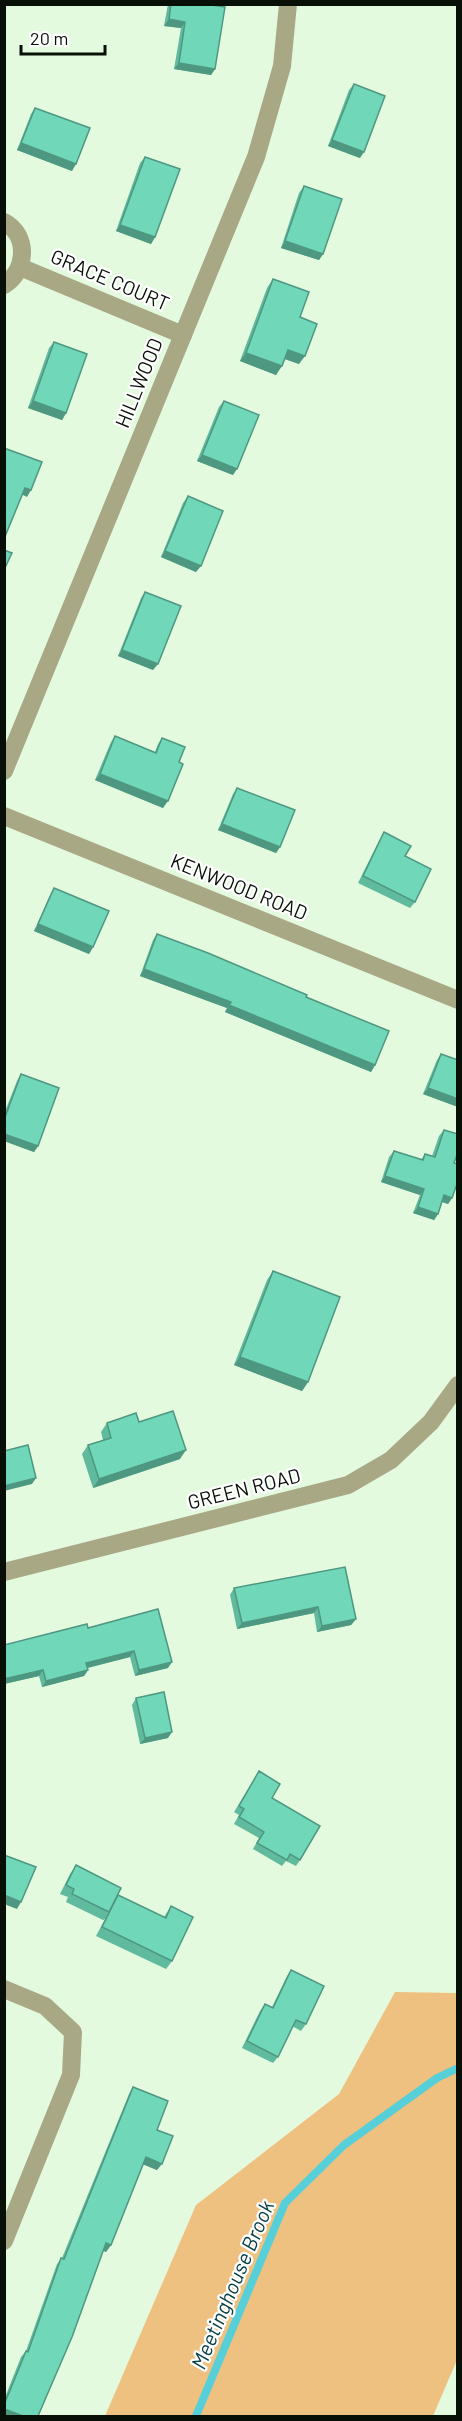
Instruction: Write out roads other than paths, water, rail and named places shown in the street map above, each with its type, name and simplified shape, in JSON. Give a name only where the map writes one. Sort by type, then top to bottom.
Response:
[{"type":"street","name":"HILLWOOD","points":[[4,771],[256,158],[282,66],[288,4]]},
{"type":"street","name":"GRACE COURT","points":[[4,222],[18,234],[22,246],[20,267],[10,282],[4,285]]},
{"type":"street","name":"GRACE COURT","points":[[20,267],[183,335]]},
{"type":"street","name":"KENWOOD ROAD","points":[[4,816],[458,1000]]},
{"type":"street","name":"GREEN ROAD","points":[[4,1572],[348,1485],[391,1460],[431,1422],[458,1385]]},
{"type":"street","points":[[4,1989],[45,2006],[73,2032],[71,2075],[4,2241]]},
{"type":"waterway","name":"Meetinghouse Brook","points":[[196,2416],[285,2203],[344,2145],[437,2078],[458,2068]]}]
